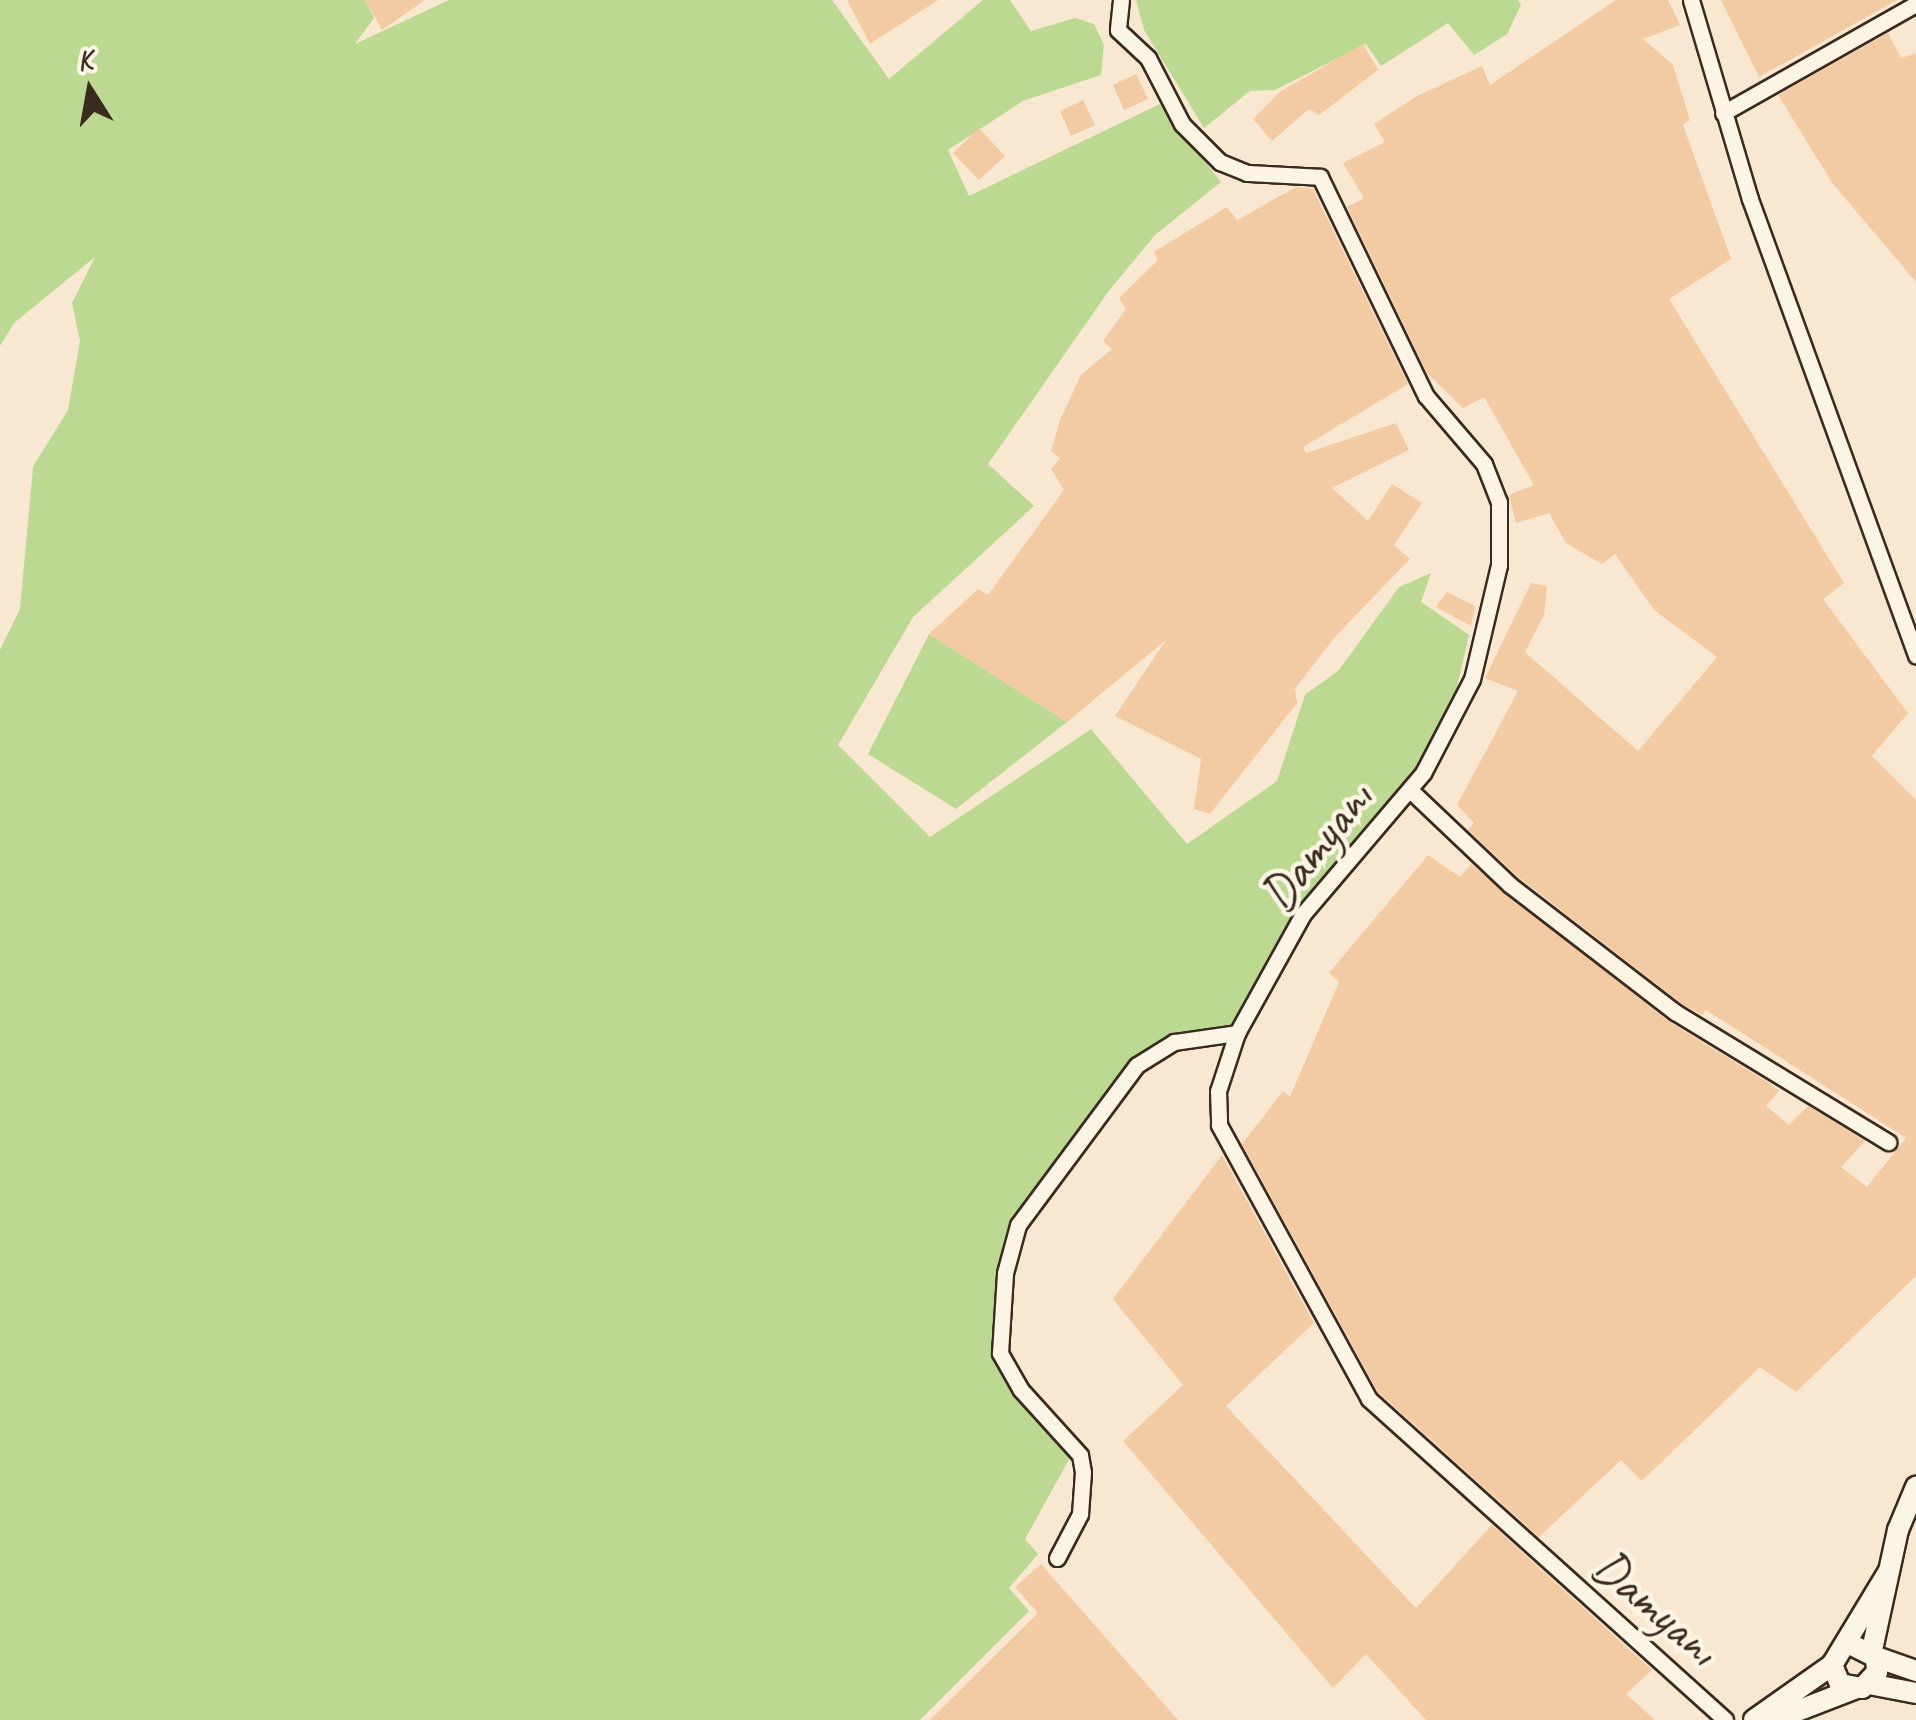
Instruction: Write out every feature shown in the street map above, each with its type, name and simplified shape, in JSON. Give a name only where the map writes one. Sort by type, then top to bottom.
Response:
[{"type":"street","name":"Damyanı","points":[[1121,0],[1118,30],[1148,58],[1182,124],[1220,162],[1247,174],[1320,177],[1426,396],[1484,464],[1499,502],[1499,565],[1472,679],[1410,790],[1303,914],[1236,1033],[1218,1091],[1229,1154],[1369,1399],[1724,1720]]},
{"type":"street","points":[[1691,0],[1722,84],[1724,114],[1916,656]]},
{"type":"street","points":[[1724,114],[1916,4]]},
{"type":"street","points":[[1410,790],[1510,886],[1674,1012],[1888,1142]]},
{"type":"street","points":[[1057,1558],[1080,1514],[1083,1472],[1080,1455],[1021,1390],[1000,1353],[1005,1273],[1018,1225],[1042,1185],[1154,1051],[1236,1033]]},
{"type":"street","points":[[1862,1687],[1874,1653],[1889,1571],[1916,1487]]},
{"type":"street","points":[[1754,1720],[1832,1664],[1850,1644],[1889,1571]]},
{"type":"street","points":[[1850,1644],[1916,1670]]},
{"type":"street","points":[[1832,1664],[1840,1684],[1916,1693]]},
{"type":"street","points":[[1774,1720],[1862,1687]]},
{"type":"green space","points":[[0,0],[365,0],[374,18],[355,44],[449,0],[832,0],[889,79],[983,0],[1010,0],[1031,31],[1075,18],[1094,24],[1104,45],[1101,75],[1023,101],[948,150],[969,196],[1160,104],[1221,182],[1155,235],[1108,292],[988,464],[1034,506],[913,617],[838,745],[930,837],[1091,729],[1187,844],[1277,781],[1305,695],[1339,670],[1399,587],[1431,573],[1421,602],[1469,635],[1451,713],[1419,770],[1350,848],[1234,1025],[1172,1037],[1134,1063],[1014,1224],[996,1354],[1071,1456],[1025,1539],[1038,1554],[1009,1588],[1029,1611],[920,1720],[0,1720],[0,650],[20,609],[33,467],[68,410],[80,341],[72,303],[95,257],[14,323],[0,346]]},
{"type":"green space","points":[[1136,0],[1518,0],[1521,5],[1507,34],[1474,55],[1448,23],[1381,66],[1366,44],[1275,90],[1250,91],[1204,128],[1144,30]]},
{"type":"green space","points":[[929,634],[1067,722],[956,809],[868,754]]},
{"type":"building","points":[[365,0],[425,0],[382,30]]},
{"type":"building","points":[[847,0],[938,0],[870,44]]},
{"type":"building","points":[[1616,0],[1668,0],[1680,25],[1643,39],[1673,65],[1690,120],[1683,125],[1731,259],[1669,299],[1844,583],[1823,599],[1908,713],[1872,756],[1916,800],[1916,1276],[1796,1392],[1760,1367],[1642,1481],[1621,1460],[1539,1537],[1378,1392],[1242,1144],[1283,1091],[1290,1097],[1339,982],[1329,973],[1428,855],[1460,877],[1471,864],[1668,1021],[1769,1083],[1779,1091],[1766,1106],[1789,1125],[1808,1106],[1865,1141],[1841,1167],[1867,1187],[1906,1138],[1706,1010],[1702,1015],[1681,1003],[1517,876],[1468,830],[1474,823],[1457,805],[1518,691],[1485,678],[1531,583],[1547,586],[1544,615],[1525,652],[1638,751],[1717,657],[1654,610],[1615,554],[1602,564],[1566,543],[1549,513],[1516,523],[1509,495],[1534,485],[1484,397],[1463,408],[1427,373],[1347,207],[1364,198],[1343,163],[1385,142],[1374,124],[1417,96],[1482,66],[1490,85]]},
{"type":"building","points":[[1721,0],[1897,0],[1759,77]]},
{"type":"building","points":[[1888,33],[1901,58],[1916,53],[1916,282],[1833,184],[1778,95]]},
{"type":"building","points":[[1363,44],[1378,70],[1319,115],[1309,109],[1272,141],[1253,119],[1281,91]]},
{"type":"building","points":[[1136,74],[1148,99],[1124,110],[1113,85]]},
{"type":"building","points":[[1083,100],[1095,125],[1071,136],[1060,111]]},
{"type":"building","points":[[979,128],[1005,156],[979,180],[953,153]]},
{"type":"building","points":[[1296,187],[1313,189],[1408,384],[1303,447],[1306,453],[1396,423],[1409,450],[1332,488],[1368,521],[1392,484],[1422,503],[1394,545],[1410,559],[1334,638],[1295,689],[1297,703],[1210,814],[1194,809],[1201,759],[1115,716],[1166,640],[1067,722],[929,634],[978,589],[988,595],[1064,490],[1051,469],[1060,458],[1051,451],[1060,420],[1081,375],[1112,349],[1103,341],[1126,309],[1119,298],[1158,260],[1154,252],[1227,207],[1237,220]]},
{"type":"building","points":[[1447,592],[1475,606],[1471,626],[1436,607]]},
{"type":"building","points":[[1222,1155],[1314,1323],[1226,1406],[1416,1608],[1492,1525],[1652,1670],[1626,1694],[1655,1720],[1426,1720],[1366,1654],[1333,1688],[1123,1441],[1183,1385],[1113,1299]]},
{"type":"building","points":[[1041,1564],[1178,1720],[930,1720],[1038,1613],[1015,1587]]}]
